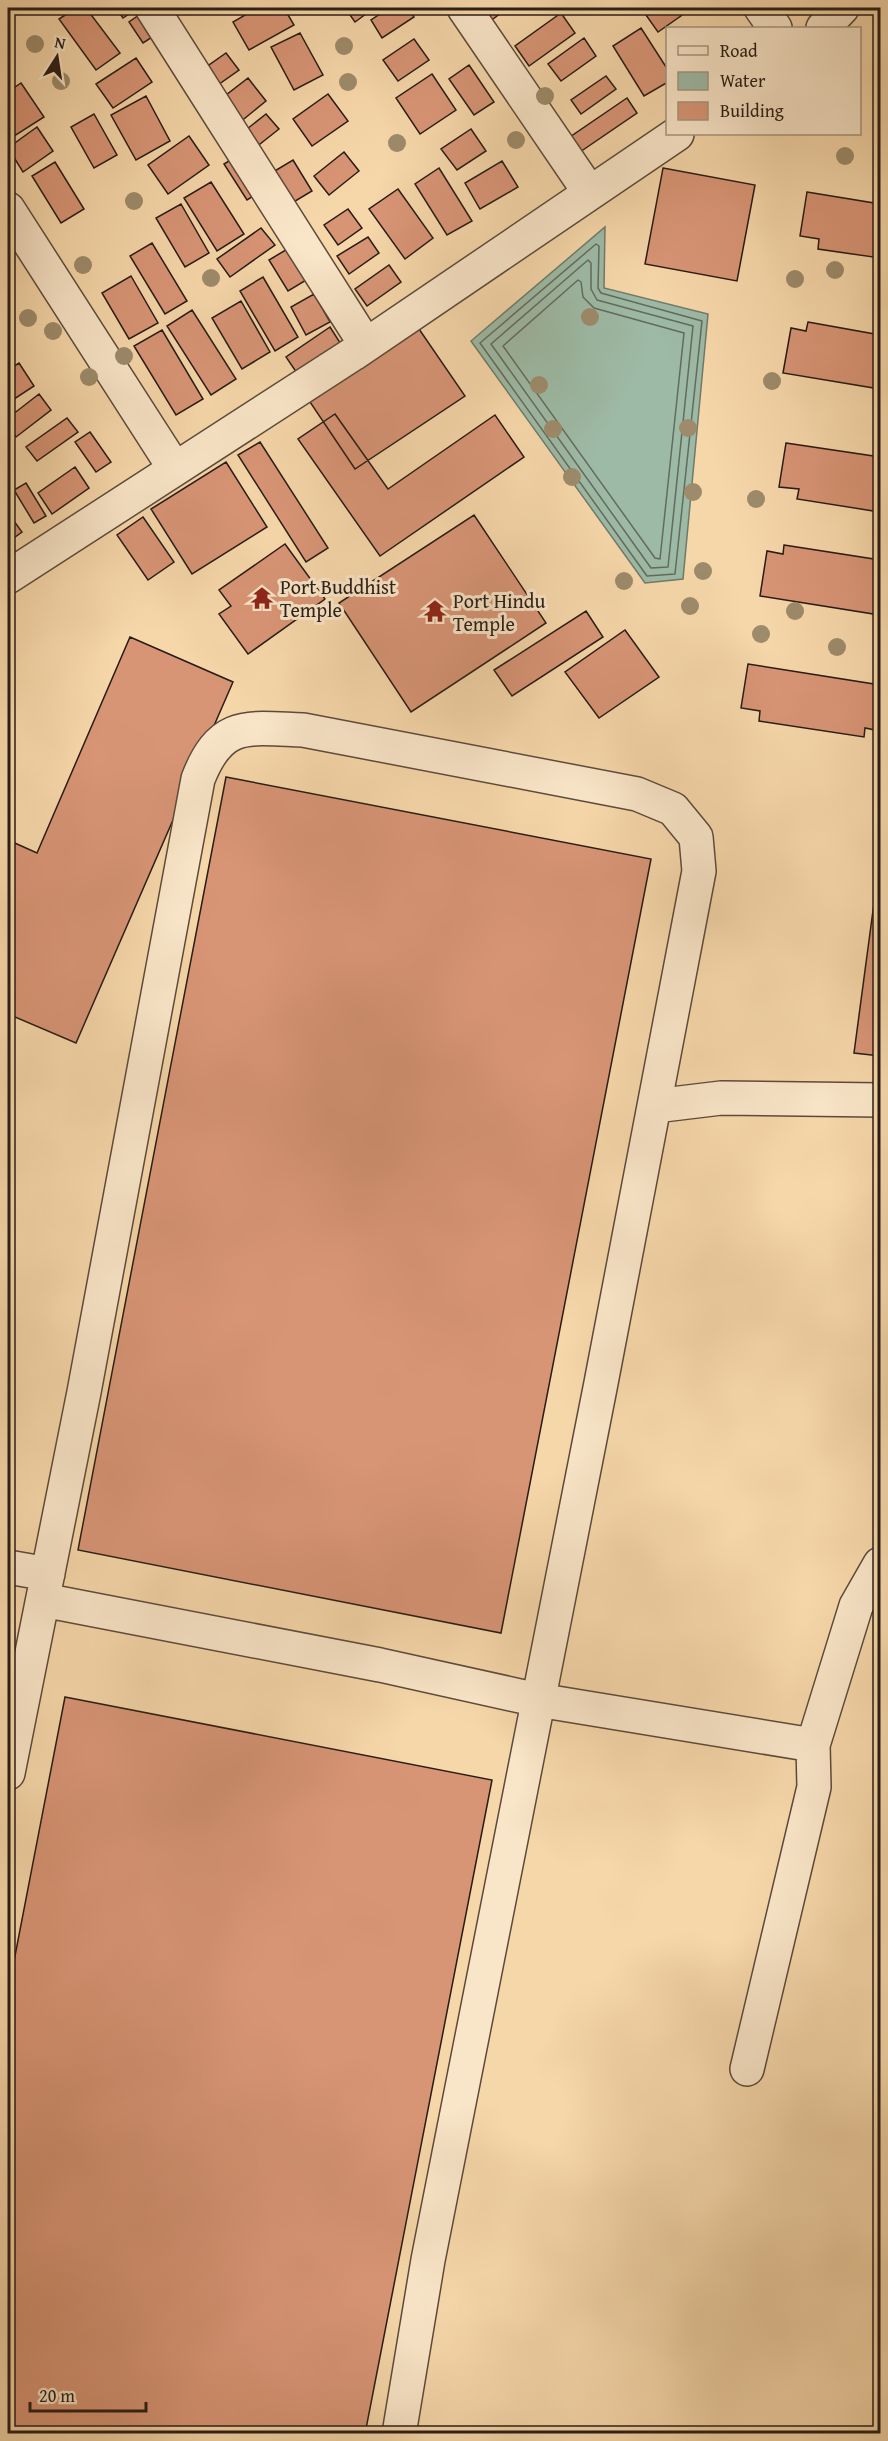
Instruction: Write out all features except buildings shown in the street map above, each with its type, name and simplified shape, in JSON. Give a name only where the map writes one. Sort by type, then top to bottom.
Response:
[{"type":"street","points":[[152,8],[366,345]]},
{"type":"street","points":[[464,8],[590,193]]},
{"type":"street","points":[[761,8],[774,27]]},
{"type":"street","points":[[824,27],[842,8]]},
{"type":"street","points":[[8,577],[366,345],[676,135]]},
{"type":"street","points":[[8,209],[175,469]]},
{"type":"street","points":[[8,1773],[198,779],[208,754],[223,736],[255,728],[303,730],[637,794],[673,810],[696,837],[699,871],[655,1106],[428,2260],[399,2433]]},
{"type":"street","points":[[655,1106],[721,1098],[880,1100]]},
{"type":"street","points":[[747,2069],[814,1787],[813,1745],[856,1606],[880,1564]]},
{"type":"street","points":[[8,1567],[45,1587],[358,1661],[538,1700],[813,1745]]},
{"type":"water","points":[[605,227],[604,288],[708,314],[683,579],[645,583],[471,341]]},
{"type":"place","name":"Port Buddhist Temple","points":[[262,598]]},
{"type":"place","name":"Port Hindu Temple","points":[[435,611]]}]
